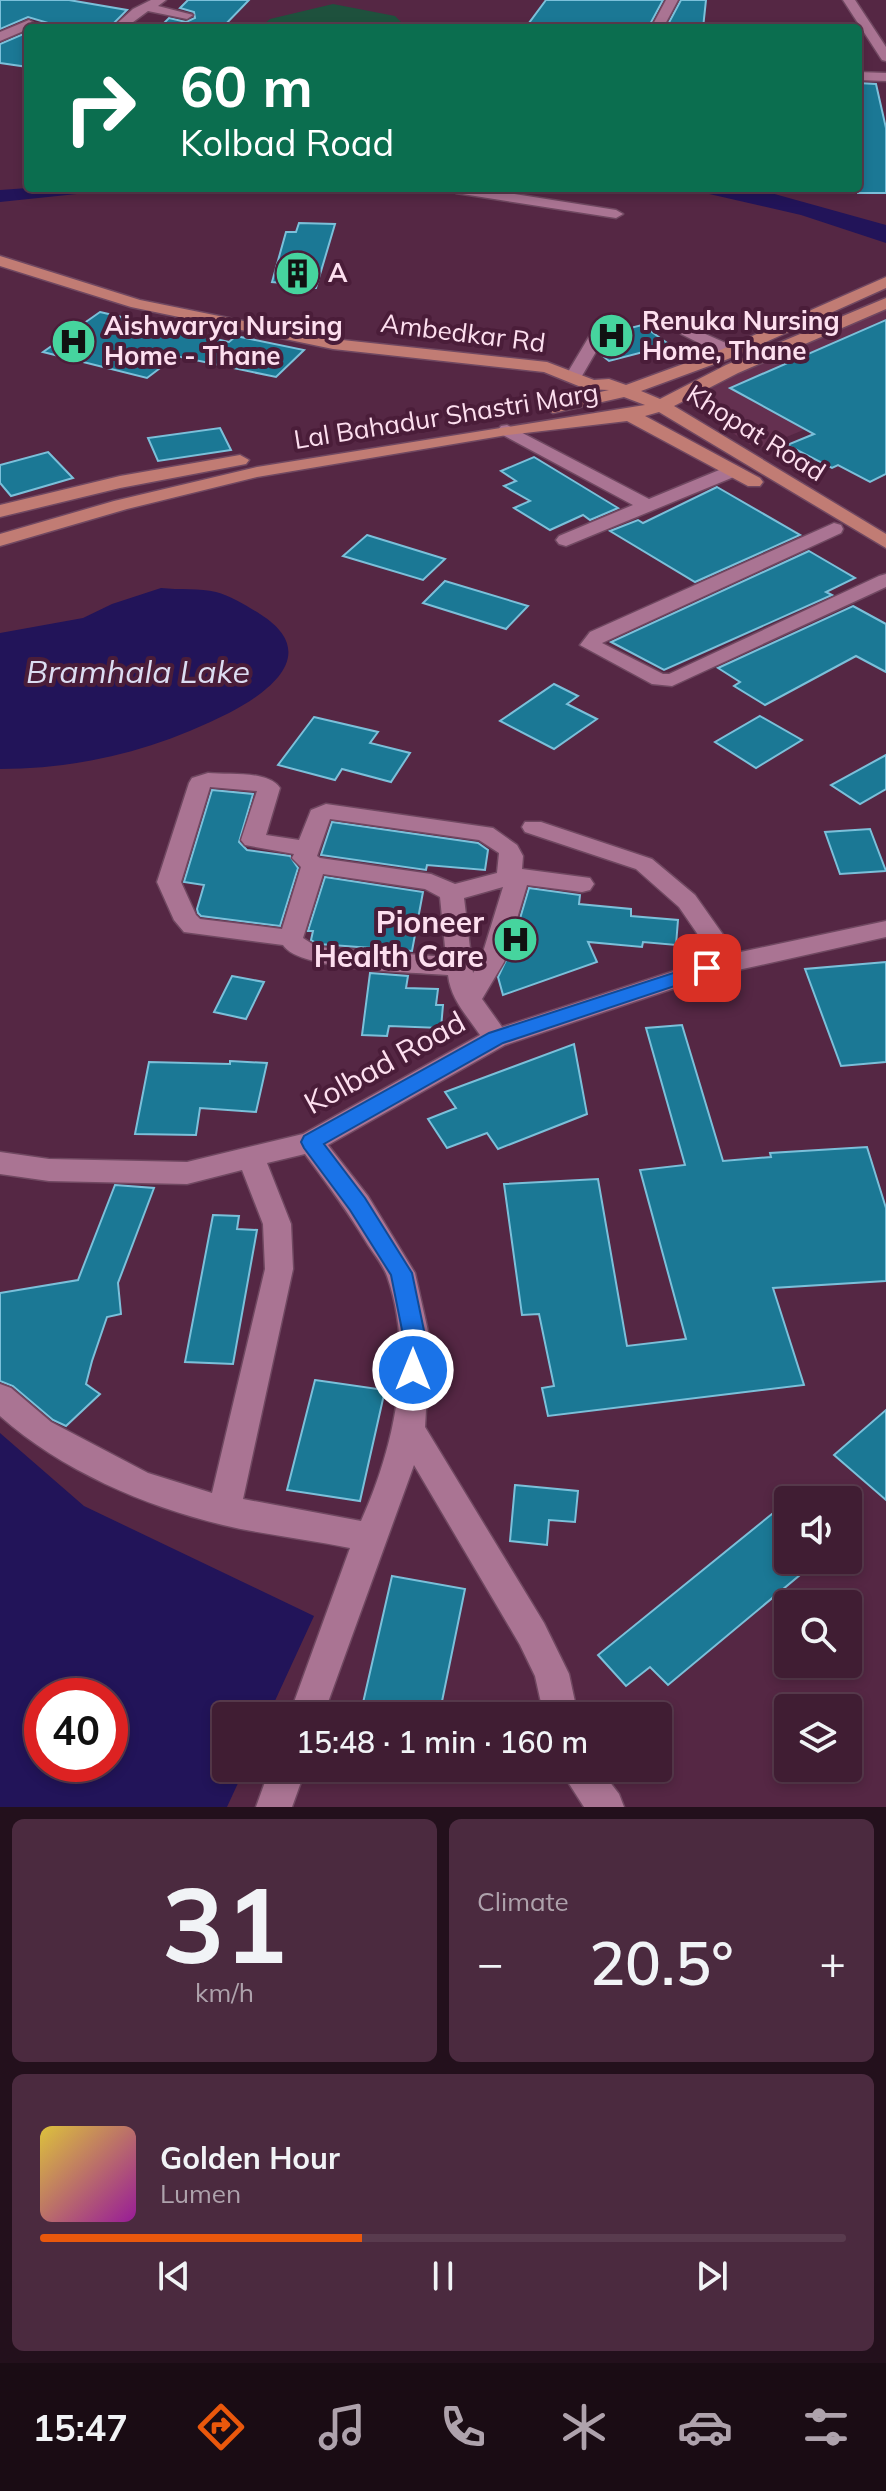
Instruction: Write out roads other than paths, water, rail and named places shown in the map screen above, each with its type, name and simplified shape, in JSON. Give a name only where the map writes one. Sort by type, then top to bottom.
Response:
[{"type":"main road","name":"Ambedkar Rd","points":[[0,261],[137,304],[333,344],[547,367],[573,377],[596,392]]},
{"type":"main road","name":"Lal Bahadur Shastri Marg","points":[[624,390],[729,351],[886,282]]},
{"type":"main road","name":"Lal Bahadur Shastri Marg","points":[[0,540],[141,500],[257,472],[507,430],[630,415],[661,406],[732,369],[886,303]]},
{"type":"main road","name":"Khopat Road","points":[[886,542],[661,406],[609,384],[596,392],[630,415],[735,470],[886,559]]},
{"type":"main road","name":"Lal Bahadur Shastri Marg","points":[[0,511],[120,482],[596,392]]},
{"type":"main road","points":[[92,500],[120,482]]},
{"type":"main road","points":[[0,527],[92,500],[141,500]]},
{"type":"street","points":[[123,24],[160,0]]},
{"type":"street","points":[[659,24],[672,0]]},
{"type":"street","points":[[849,0],[886,57]]},
{"type":"street","points":[[146,7],[187,15]]},
{"type":"street","points":[[0,37],[29,19],[38,24]]},
{"type":"street","points":[[862,76],[886,77]]},
{"type":"street","points":[[475,192],[616,214]]},
{"type":"street","points":[[573,377],[602,328],[614,323]]},
{"type":"street","points":[[687,331],[729,351]]},
{"type":"street","points":[[507,430],[648,506]]},
{"type":"street","points":[[566,540],[735,470]]},
{"type":"street","points":[[834,529],[597,636],[590,645],[659,680],[672,680],[886,580]]},
{"type":"street","points":[[291,938],[193,926],[186,920],[169,882],[200,783],[208,780],[266,785],[269,788],[253,840],[311,857],[431,882],[452,893],[507,878],[514,864],[512,854],[501,842],[485,833],[326,811],[319,815],[311,857],[291,938],[297,948],[314,955],[458,967]]},
{"type":"street","points":[[533,827],[644,864],[687,901],[730,963]]},
{"type":"street","points":[[468,1001],[492,962],[517,880],[522,877],[582,884]]},
{"type":"street","points":[[452,893],[462,989],[496,1038]]},
{"type":"street","name":"Kolbad Road","points":[[0,1163],[49,1170],[187,1173],[311,1142],[496,1038],[730,963],[886,929]]},
{"type":"street","points":[[311,1142],[358,1204],[401,1273],[415,1340],[409,1429],[389,1495],[370,1538],[311,1702]]},
{"type":"street","points":[[224,1511],[279,1269],[277,1224],[251,1157]]},
{"type":"street","points":[[0,1397],[40,1432],[140,1485],[224,1511],[292,1521],[370,1538]]},
{"type":"street","points":[[409,1429],[532,1634],[552,1674],[558,1702]]},
{"type":"street","points":[[274,1807],[283,1782]]},
{"type":"street","points":[[587,1782],[606,1807]]},
{"type":"water","points":[[24,188],[24,192],[96,192],[0,202],[0,190]]},
{"type":"water","points":[[700,192],[767,192],[886,225],[886,243],[801,215]]},
{"type":"water","name":"Bramhala Lake","points":[[161,588],[216,592],[260,614],[278,628],[287,642],[288,656],[284,669],[274,682],[245,704],[202,726],[146,747],[89,761],[0,769],[0,633],[83,618],[112,604]]},
{"type":"water","points":[[0,1433],[84,1506],[314,1616],[274,1702],[212,1702],[212,1782],[239,1782],[227,1807],[0,1807]]},
{"type":"place","name":"A","points":[[297,273]]},
{"type":"place","name":"Renuka Nursing Home, Thane","points":[[611,336]]},
{"type":"place","name":"Aishwarya Nursing Home - Thane","points":[[73,341]]},
{"type":"place","name":"Pioneer Health Care","points":[[515,940]]}]
